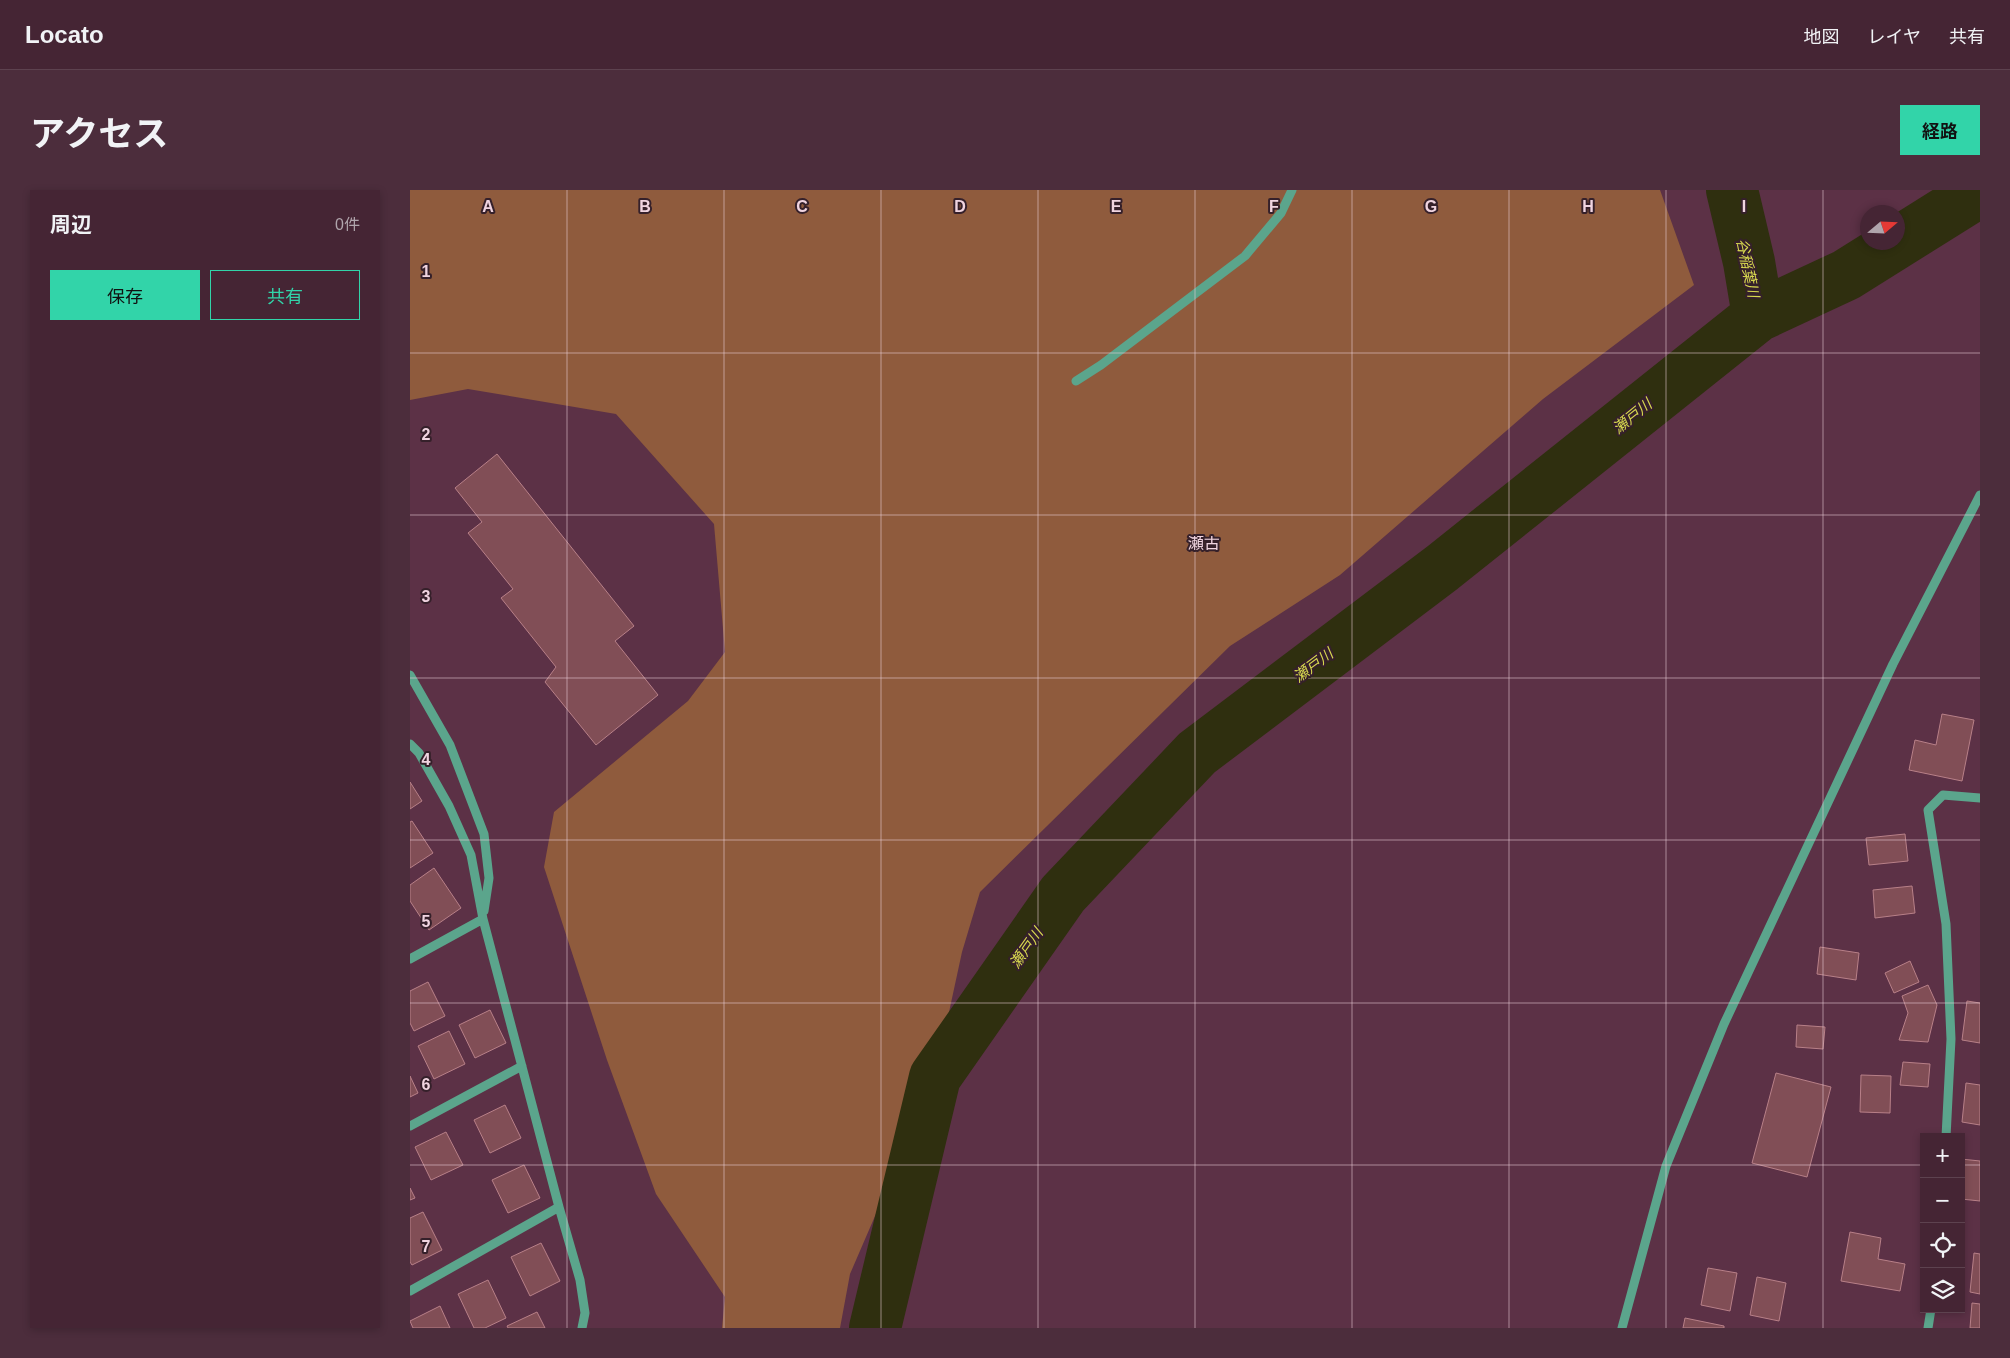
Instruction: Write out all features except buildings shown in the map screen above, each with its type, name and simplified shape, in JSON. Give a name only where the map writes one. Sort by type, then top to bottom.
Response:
[{"type":"street","points":[[1076,381],[1101,365],[1245,256],[1281,213],[1292,190]]},
{"type":"street","points":[[1622,1328],[1666,1166],[1724,1024],[1893,664],[1980,495]]},
{"type":"street","points":[[410,675],[450,745],[484,834],[489,878],[483,919]]},
{"type":"street","points":[[410,744],[419,753],[449,806],[471,856],[483,919],[580,1280],[585,1313],[582,1328]]},
{"type":"street","points":[[1946,1133],[1951,1039],[1946,924],[1928,810],[1942,795],[1980,798]]},
{"type":"street","points":[[410,959],[483,919]]},
{"type":"street","points":[[410,1126],[522,1066]]},
{"type":"street","points":[[410,1291],[559,1207]]},
{"type":"street","points":[[1928,1328],[1930,1313]]},
{"type":"shaded area","points":[[410,190],[1660,190],[1694,285],[1543,399],[1340,575],[1230,646],[980,892],[962,952],[935,1077],[850,1274],[840,1328],[722,1328],[725,1297],[656,1194],[607,1060],[544,867],[554,812],[688,701],[725,652],[714,524],[616,414],[468,389],[410,400]]},
{"type":"waterway","name":"谷稲葉川","points":[[1732,190],[1749,262],[1758,316]]},
{"type":"waterway","name":"瀬戸川","points":[[875,1328],[935,1077],[1063,894],[1197,753],[1442,568],[1758,316],[1846,275],[1980,191]]},
{"type":"district","name":"瀬古","points":[[1204,543]]}]
